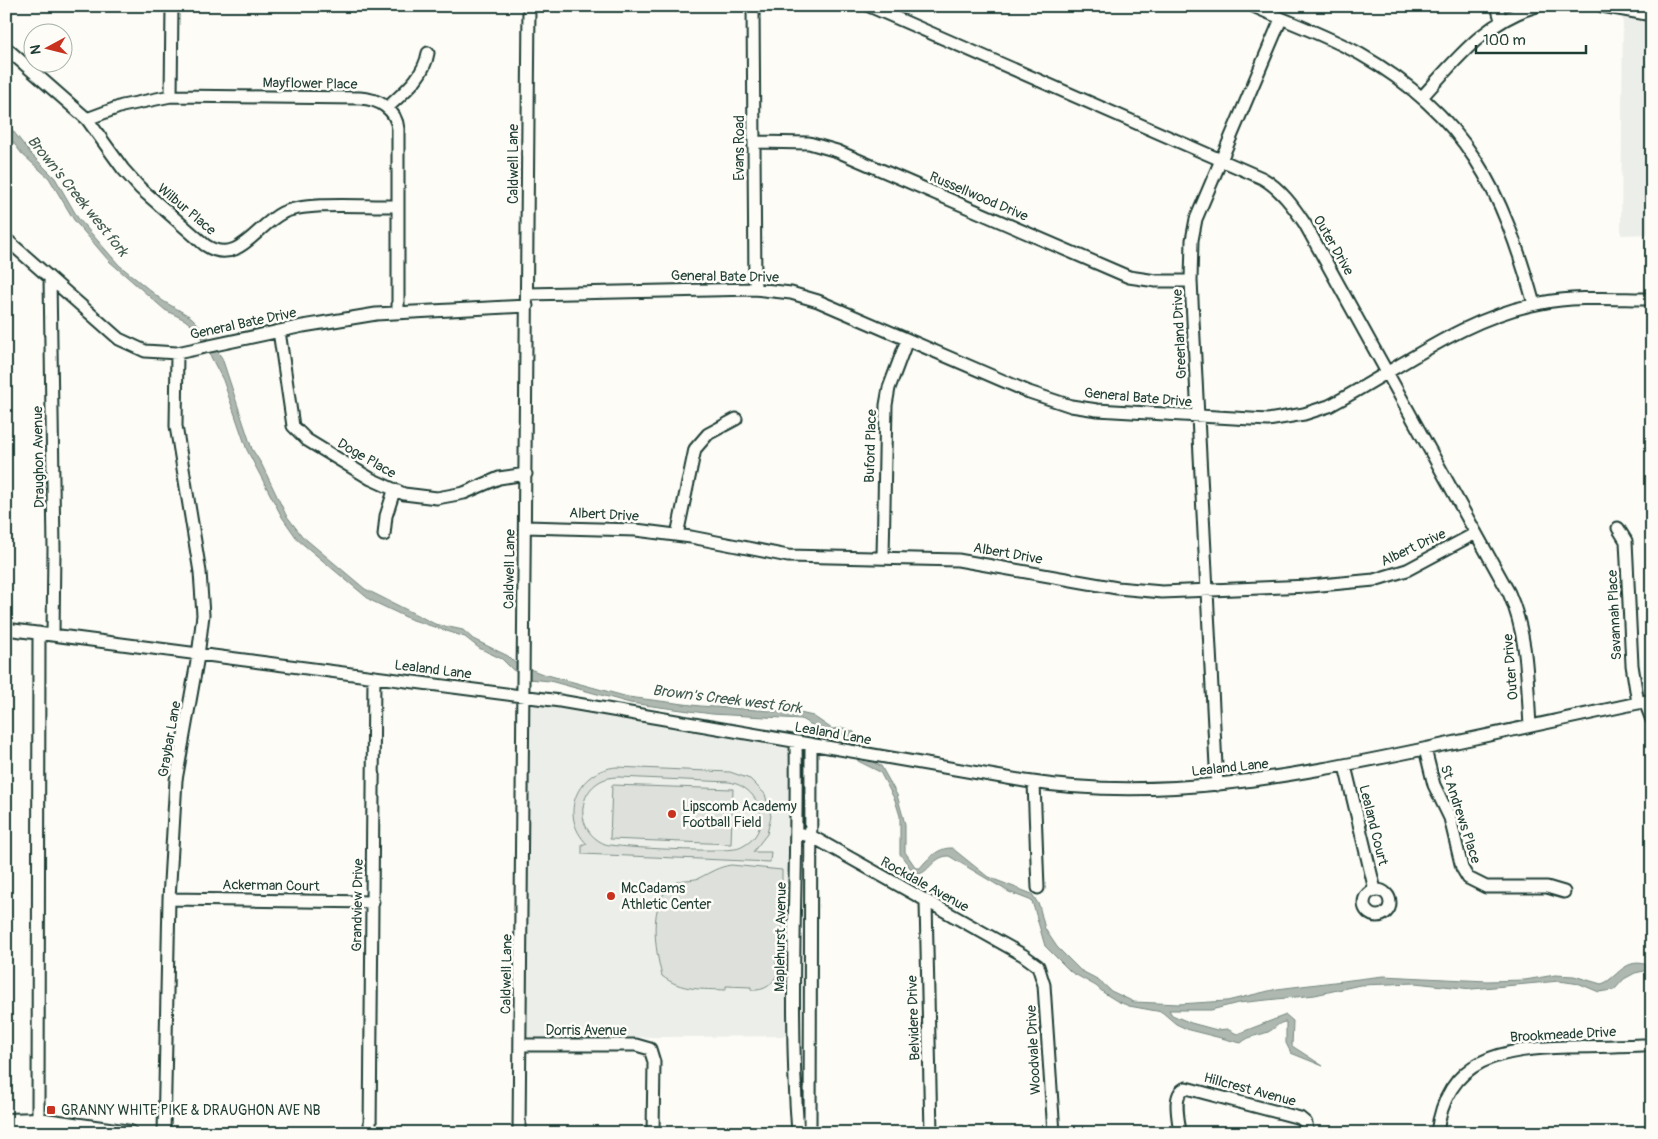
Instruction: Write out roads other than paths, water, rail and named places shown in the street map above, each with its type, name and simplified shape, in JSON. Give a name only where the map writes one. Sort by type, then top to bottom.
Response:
[{"type":"main road","points":[[6,1121],[38,1120],[124,1132]]},
{"type":"street","points":[[171,96],[172,6]]},
{"type":"street","name":"Caldwell Lane","points":[[519,1133],[529,6]]},
{"type":"street","name":"Evans Road","points":[[753,6],[755,289]]},
{"type":"street","name":"Outer Drive","points":[[869,6],[1220,159],[1273,185],[1286,197],[1305,224],[1506,585],[1520,622],[1526,650],[1530,726]]},
{"type":"street","points":[[1252,6],[1359,54],[1422,97],[1460,137],[1487,177],[1512,231],[1534,304]]},
{"type":"street","points":[[1497,6],[1501,20]]},
{"type":"street","points":[[1422,97],[1475,39],[1501,20],[1537,6]]},
{"type":"street","points":[[1602,6],[1652,15]]},
{"type":"street","name":"Greerland Drive","points":[[1217,785],[1191,281],[1193,228],[1220,159],[1281,19]]},
{"type":"street","name":"Wilbur Place","points":[[6,48],[86,119],[123,169],[140,188],[206,245],[216,251],[226,252],[237,249],[273,218],[294,209],[397,206]]},
{"type":"street","points":[[398,312],[397,126],[394,116],[387,108],[418,78],[426,66],[428,52]]},
{"type":"street","name":"Mayflower Place","points":[[86,119],[139,102],[171,96],[360,98],[373,100],[387,108]]},
{"type":"street","name":"Russellwood Drive","points":[[754,142],[809,143],[828,148],[1129,277],[1153,281],[1191,281]]},
{"type":"street","name":"General Bate Drive","points":[[6,239],[119,339],[145,351],[177,353],[279,331],[398,312],[527,300],[755,289],[804,296],[1029,392],[1071,406],[1097,410],[1268,420],[1304,414],[1329,406],[1484,319],[1534,304],[1567,299],[1652,300]]},
{"type":"street","name":"Draughon Avenue","points":[[50,278],[54,549],[53,635]]},
{"type":"street","name":"Doge Place","points":[[279,331],[293,426],[307,440],[394,491],[426,498],[445,497],[473,490],[499,478],[526,474]]},
{"type":"street","name":"Buford Place","points":[[883,557],[886,405],[889,388],[907,340]]},
{"type":"street","name":"Graybar Lane","points":[[164,1133],[169,899],[176,780],[198,656],[203,615],[202,588],[176,426],[177,353]]},
{"type":"street","points":[[677,534],[695,448],[708,434],[736,419]]},
{"type":"street","points":[[384,535],[388,509],[394,491]]},
{"type":"street","name":"Albert Drive","points":[[525,527],[610,528],[677,534],[778,555],[958,560],[1146,591],[1207,591],[1310,586],[1374,580],[1407,570],[1476,533]]},
{"type":"street","name":"Savannah Place","points":[[1618,528],[1626,541],[1632,665],[1652,720]]},
{"type":"street","name":"Lealand Lane","points":[[6,629],[198,656],[522,696],[1034,782],[1127,789],[1217,785],[1345,766],[1645,702]]},
{"type":"street","points":[[38,1120],[39,633]]},
{"type":"street","name":"Grandview Drive","points":[[370,1133],[374,677]]},
{"type":"street","name":"Maplehurst Avenue","points":[[796,742],[794,962],[795,1095],[798,1133]]},
{"type":"street","points":[[810,1133],[811,745]]},
{"type":"street","name":"St Andrews Place","points":[[1426,749],[1434,785],[1450,818],[1468,885],[1486,887],[1547,887],[1564,892]]},
{"type":"street","name":"Lealand Court","points":[[1345,766],[1374,890]]},
{"type":"street","points":[[1034,782],[1038,888]]},
{"type":"street","name":"Rockdale Avenue","points":[[796,833],[811,836],[1038,966]]},
{"type":"street","name":"Ackerman Court","points":[[169,899],[373,902]]},
{"type":"street","name":"Belvidere Drive","points":[[926,902],[931,1133]]},
{"type":"street","name":"Woodvale Drive","points":[[1038,966],[1044,986],[1054,1133]]},
{"type":"street","name":"Dorris Avenue","points":[[520,1045],[640,1045],[652,1050],[654,1062],[653,1133]]},
{"type":"street","name":"Brookmeade Drive","points":[[1437,1133],[1446,1100],[1458,1080],[1472,1067],[1496,1054],[1538,1048],[1645,1045]]},
{"type":"street","name":"Hillcrest Avenue","points":[[1180,1133],[1177,1097],[1180,1091],[1190,1088],[1303,1119],[1307,1133]]},
{"type":"place","name":"Lipscomb Academy Football Field","points":[[672,814]]},
{"type":"place","name":"McCadams Athletic Center","points":[[611,896]]},
{"type":"place","name":"GRANNY WHITE PIKE & DRAUGHON AVE NB","points":[[51,1110]]},
{"type":"water label","name":"Brown's Creek west fork","points":[[78,196]]},
{"type":"water label","name":"Brown's Creek west fork","points":[[727,699]]}]
